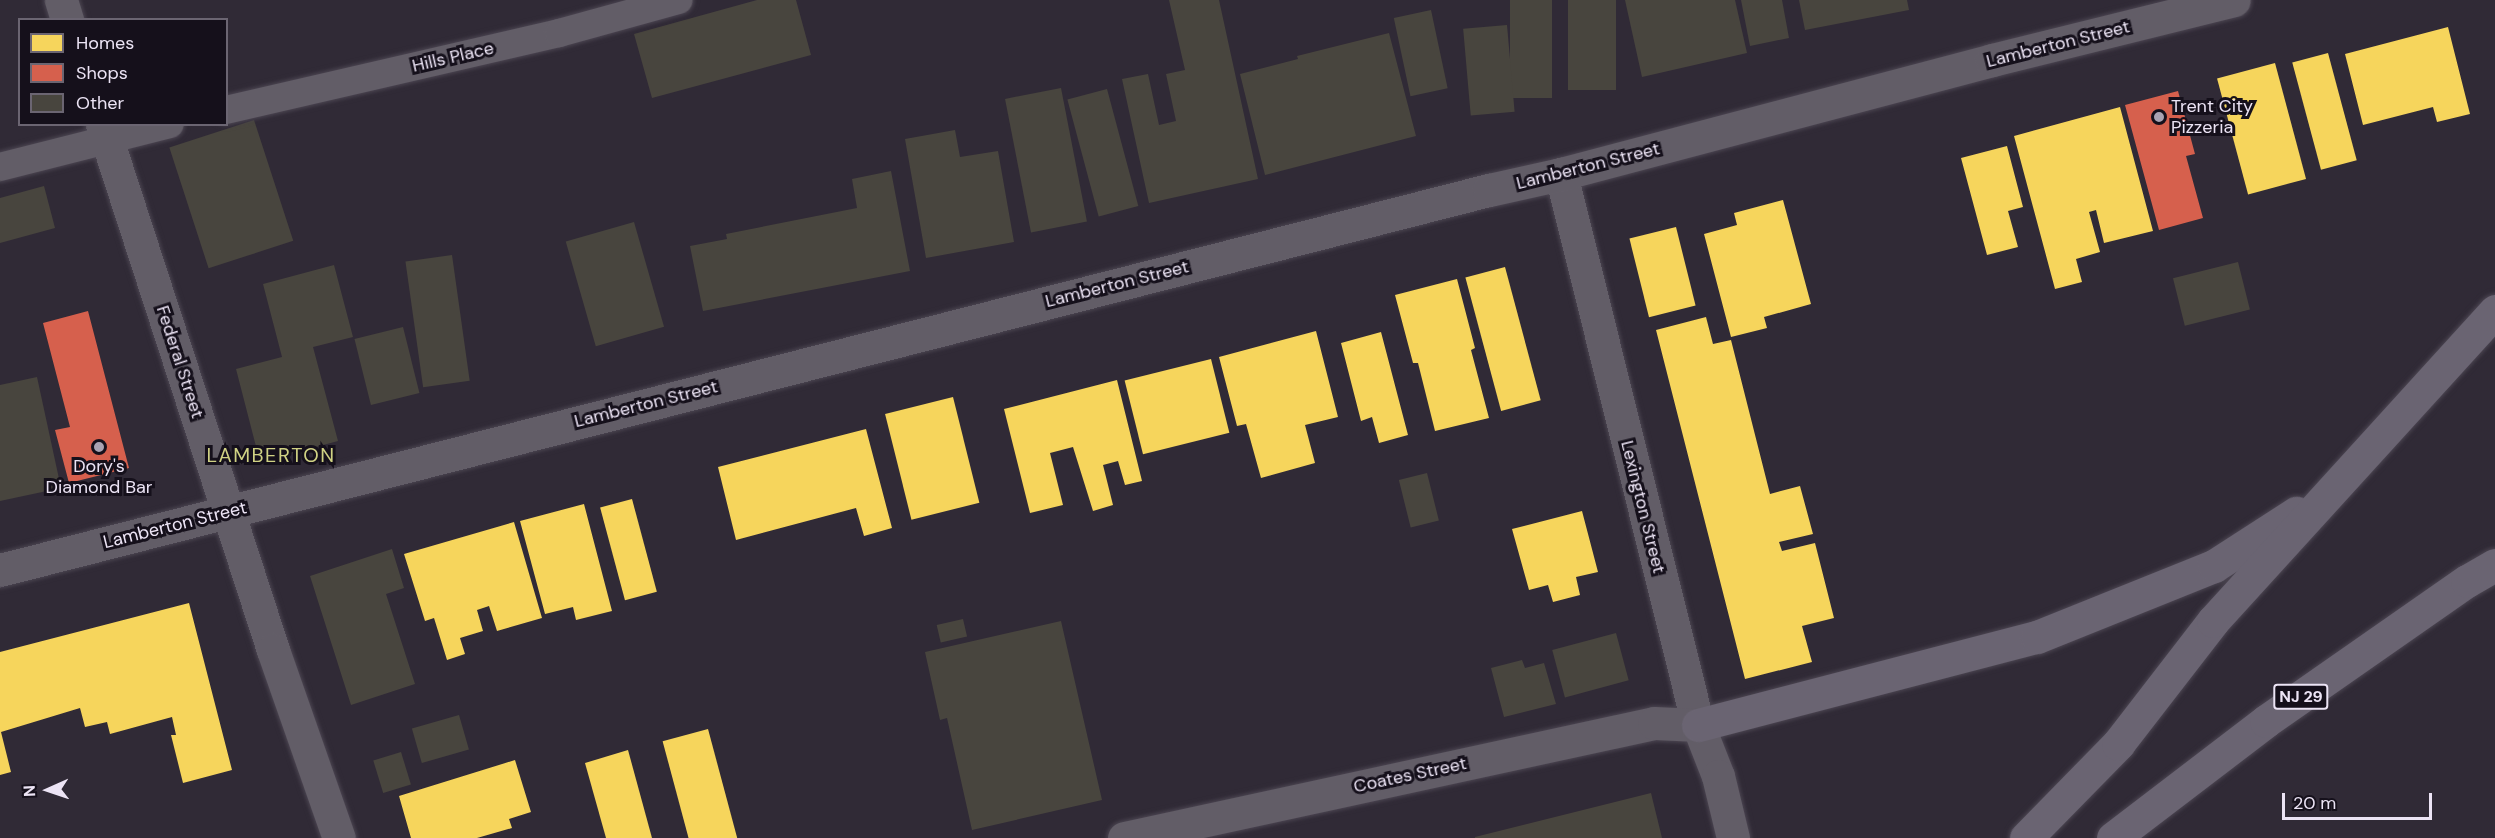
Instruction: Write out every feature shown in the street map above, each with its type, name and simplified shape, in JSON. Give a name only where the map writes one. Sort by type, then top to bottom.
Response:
[{"type":"highway","points":[[2026,838],[2118,744],[2213,621],[2495,310]]},
{"type":"highway","points":[[1698,725],[2037,637],[2214,566],[2336,488]]},
{"type":"highway","name":"NJ 29","points":[[2113,838],[2266,721],[2467,581],[2495,566]]},
{"type":"street","points":[[61,0],[66,18]]},
{"type":"street","name":"Lamberton Street","points":[[0,570],[1489,190],[1561,174],[1992,60],[2234,0]]},
{"type":"street","name":"Federal Street","points":[[105,132],[230,510],[273,650],[339,838]]},
{"type":"street","name":"Lexington Street","points":[[1561,174],[1698,725],[1718,776],[1733,838]]},
{"type":"street","name":"Coates Street","points":[[1124,838],[1654,723],[1698,725]]},
{"type":"lane","name":"Hills Place","points":[[228,110],[559,33],[679,0]]},
{"type":"lane","points":[[0,167],[105,132],[154,126]]},
{"type":"building: Homes","points":[[2448,27],[2470,114],[2437,122],[2433,107],[2363,125],[2345,54]]},
{"type":"building: Homes","points":[[2328,53],[2357,160],[2321,170],[2292,63]]},
{"type":"building: Homes","points":[[2275,63],[2306,179],[2248,194],[2217,79]]},
{"type":"building: Homes","points":[[2120,107],[2153,231],[2104,243],[2096,210],[2089,212],[2100,252],[2076,259],[2082,282],[2055,289],[2014,136]]},
{"type":"building: Homes","points":[[2007,146],[2023,207],[2008,211],[2018,247],[1987,255],[1961,158]]},
{"type":"building: Homes","points":[[1783,200],[1811,304],[1764,317],[1767,328],[1731,337],[1704,234],[1737,225],[1734,213]]},
{"type":"building: Homes","points":[[1676,227],[1696,306],[1649,317],[1629,239]]},
{"type":"building: Homes","points":[[1505,267],[1541,400],[1501,411],[1465,278]]},
{"type":"building: Homes","points":[[1457,279],[1475,348],[1471,350],[1489,418],[1435,431],[1418,363],[1413,363],[1395,295]]},
{"type":"building: Homes","points":[[1706,317],[1713,344],[1731,340],[1770,494],[1800,486],[1813,534],[1779,542],[1782,551],[1815,543],[1834,618],[1802,626],[1812,662],[1745,679],[1656,330]]},
{"type":"building: Homes","points":[[1316,331],[1338,417],[1305,425],[1315,463],[1261,478],[1246,424],[1237,426],[1219,357]]},
{"type":"building: Homes","points":[[1381,332],[1408,435],[1379,443],[1372,417],[1361,421],[1341,343]]},
{"type":"building: Homes","points":[[1211,359],[1229,433],[1143,454],[1125,381]]},
{"type":"building: Homes","points":[[1117,380],[1142,481],[1125,485],[1118,461],[1103,465],[1113,505],[1093,511],[1073,447],[1050,453],[1063,505],[1030,513],[1004,409]]},
{"type":"building: Homes","points":[[953,397],[979,503],[911,520],[885,414]]},
{"type":"building: Homes","points":[[866,429],[892,528],[864,536],[856,508],[736,540],[718,467]]},
{"type":"building: Homes","points":[[632,499],[657,592],[625,600],[600,508]]},
{"type":"building: Homes","points":[[584,504],[612,611],[576,620],[573,607],[545,614],[520,521]]},
{"type":"building: Homes","points":[[1582,511],[1598,572],[1576,577],[1580,595],[1553,602],[1548,585],[1529,590],[1512,529]]},
{"type":"building: Homes","points":[[514,522],[542,618],[497,631],[489,606],[477,610],[483,631],[460,638],[465,654],[447,660],[434,618],[425,621],[404,554]]},
{"type":"building: Homes","points":[[189,603],[232,770],[183,783],[171,735],[176,735],[172,717],[110,734],[107,722],[85,727],[80,708],[1,732],[11,772],[0,775],[0,652]]},
{"type":"building: Homes","points":[[708,729],[737,838],[689,838],[663,741]]},
{"type":"building: Homes","points":[[628,750],[652,838],[606,838],[585,763]]},
{"type":"building: Homes","points":[[515,760],[531,812],[509,819],[512,828],[477,838],[411,838],[399,796]]},
{"type":"building: Shops","points":[[2178,91],[2195,154],[2186,156],[2203,218],[2159,230],[2125,105]]},
{"type":"building: Shops","points":[[88,311],[129,468],[69,483],[55,430],[70,427],[43,323]]},
{"type":"building: Other","points":[[757,0],[796,0],[811,55],[652,98],[634,34]]},
{"type":"building: Other","points":[[1169,0],[1219,0],[1258,179],[1149,203],[1122,79],[1148,74],[1159,125],[1176,121],[1166,74],[1185,70]]},
{"type":"building: Other","points":[[1510,0],[1552,0],[1552,98],[1510,98]]},
{"type":"building: Other","points":[[1568,0],[1616,0],[1616,90],[1568,90]]},
{"type":"building: Other","points":[[1625,0],[1735,0],[1747,53],[1642,77]]},
{"type":"building: Other","points":[[1741,0],[1782,0],[1789,38],[1750,46]]},
{"type":"building: Other","points":[[1799,0],[1907,0],[1909,10],[1805,30]]},
{"type":"building: Other","points":[[1431,10],[1448,88],[1410,96],[1394,18]]},
{"type":"building: Other","points":[[1507,25],[1515,112],[1471,116],[1463,29]]},
{"type":"building: Other","points":[[1389,33],[1416,136],[1265,175],[1240,74],[1298,59],[1297,56]]},
{"type":"building: Other","points":[[1061,88],[1087,222],[1031,232],[1005,99]]},
{"type":"building: Other","points":[[1107,89],[1138,206],[1099,216],[1067,100]]},
{"type":"building: Other","points":[[254,120],[293,241],[209,268],[169,148]]},
{"type":"building: Other","points":[[955,130],[960,157],[998,151],[1014,242],[926,258],[905,139]]},
{"type":"building: Other","points":[[891,171],[910,271],[703,311],[690,246],[727,239],[726,234],[857,208],[852,179]]},
{"type":"building: Other","points":[[44,186],[55,228],[0,243],[0,198]]},
{"type":"building: Other","points":[[634,222],[664,327],[596,346],[566,242]]},
{"type":"building: Other","points":[[452,255],[470,381],[423,387],[405,262]]},
{"type":"building: Other","points":[[2238,262],[2250,310],[2185,326],[2173,278]]},
{"type":"building: Other","points":[[334,265],[353,337],[313,347],[338,441],[260,462],[236,369],[282,357],[263,284]]},
{"type":"building: Other","points":[[403,327],[419,393],[371,405],[354,339]]},
{"type":"building: Other","points":[[37,377],[61,488],[0,501],[0,385]]},
{"type":"building: Other","points":[[1427,473],[1439,521],[1411,528],[1399,480]]},
{"type":"building: Other","points":[[392,549],[404,588],[386,594],[415,684],[351,705],[310,576]]},
{"type":"building: Other","points":[[963,619],[967,637],[941,643],[937,625]]},
{"type":"building: Other","points":[[1061,621],[1102,800],[972,830],[947,718],[940,720],[925,652]]},
{"type":"building: Other","points":[[1616,633],[1629,680],[1565,697],[1552,650]]},
{"type":"building: Other","points":[[1522,660],[1525,668],[1544,663],[1556,704],[1504,717],[1491,668]]},
{"type":"building: Other","points":[[459,715],[469,750],[422,763],[412,729]]},
{"type":"building: Other","points":[[401,752],[411,785],[383,793],[373,760]]},
{"type":"building: Other","points":[[1651,793],[1662,838],[1475,838],[1475,837]]},
{"type":"place","name":"Trent City Pizzeria","points":[[2159,117]]},
{"type":"place","name":"Dory's Diamond Bar","points":[[99,447]]},
{"type":"district","name":"LAMBERTON","points":[[271,455]]}]
